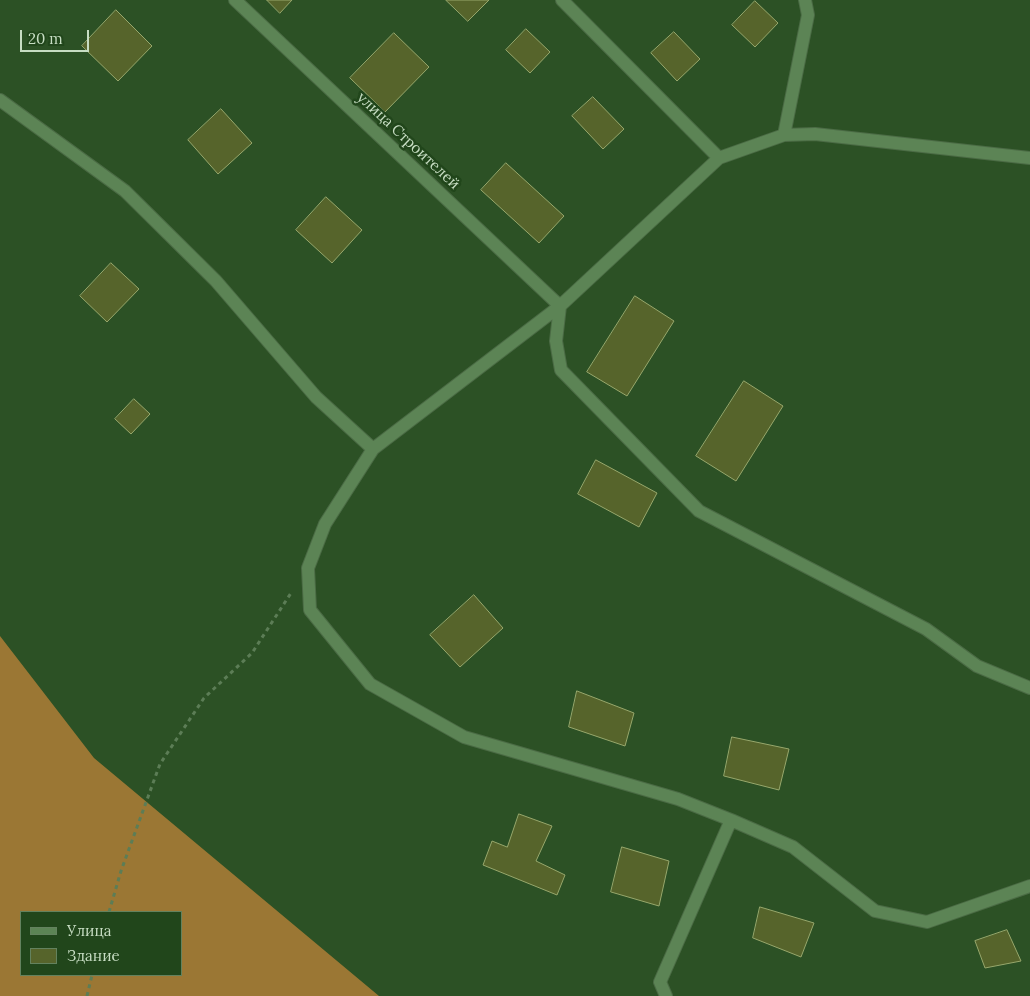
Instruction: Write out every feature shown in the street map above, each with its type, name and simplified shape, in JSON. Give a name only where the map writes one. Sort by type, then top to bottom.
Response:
[{"type":"street","name":"улица Строителей","points":[[235,0],[560,306]]},
{"type":"street","points":[[562,0],[719,158]]},
{"type":"street","points":[[784,135],[808,15],[805,0]]},
{"type":"street","points":[[0,100],[125,191],[216,281],[316,397],[373,449]]},
{"type":"street","points":[[1030,158],[815,134],[784,135],[719,158],[560,306],[373,449],[325,524],[308,568],[310,610],[370,684],[464,737],[678,799],[731,820],[793,847],[875,911],[928,922],[1030,886]]},
{"type":"street","points":[[560,306],[556,341],[561,370],[699,511],[926,629],[977,666],[1030,688]]},
{"type":"street","points":[[666,996],[660,982],[731,820]]},
{"type":"path","points":[[109,911],[120,871],[160,764],[204,698],[252,653],[308,568]]},
{"type":"path","points":[[87,996],[92,976]]},
{"type":"shaded area","points":[[0,636],[94,758],[379,996],[0,996]]},
{"type":"building","points":[[267,0],[292,0],[280,13]]},
{"type":"building","points":[[446,0],[489,0],[468,21]]},
{"type":"building","points":[[755,1],[778,23],[755,47],[732,25]]},
{"type":"building","points":[[116,10],[152,46],[118,81],[82,46]]},
{"type":"building","points":[[526,29],[550,52],[530,73],[506,50]]},
{"type":"building","points":[[674,32],[700,59],[677,81],[651,53]]},
{"type":"building","points":[[394,33],[429,67],[385,112],[350,78]]},
{"type":"building","points":[[593,97],[624,129],[603,149],[572,116]]},
{"type":"building","points":[[221,109],[252,143],[218,174],[188,140]]},
{"type":"building","points":[[506,163],[564,216],[539,243],[481,190]]},
{"type":"building","points":[[326,197],[362,230],[332,263],[296,230]]},
{"type":"building","points":[[111,263],[139,289],[107,322],[80,296]]},
{"type":"building","points":[[635,296],[674,321],[627,396],[587,372]]},
{"type":"building","points":[[744,381],[783,406],[736,481],[696,456]]},
{"type":"building","points":[[134,399],[150,414],[131,434],[115,419]]},
{"type":"building","points":[[596,460],[657,493],[639,527],[578,494]]},
{"type":"building","points":[[474,595],[503,628],[460,667],[430,635]]},
{"type":"building","points":[[577,691],[634,713],[625,746],[569,727]]},
{"type":"building","points":[[732,737],[789,749],[779,790],[724,776]]},
{"type":"building","points":[[519,814],[552,826],[536,861],[565,875],[557,895],[483,865],[492,841],[507,847]]},
{"type":"building","points":[[622,847],[669,861],[659,906],[611,892]]},
{"type":"building","points":[[760,907],[814,923],[801,957],[753,938]]},
{"type":"building","points":[[1007,930],[1021,961],[985,968],[975,941]]}]
